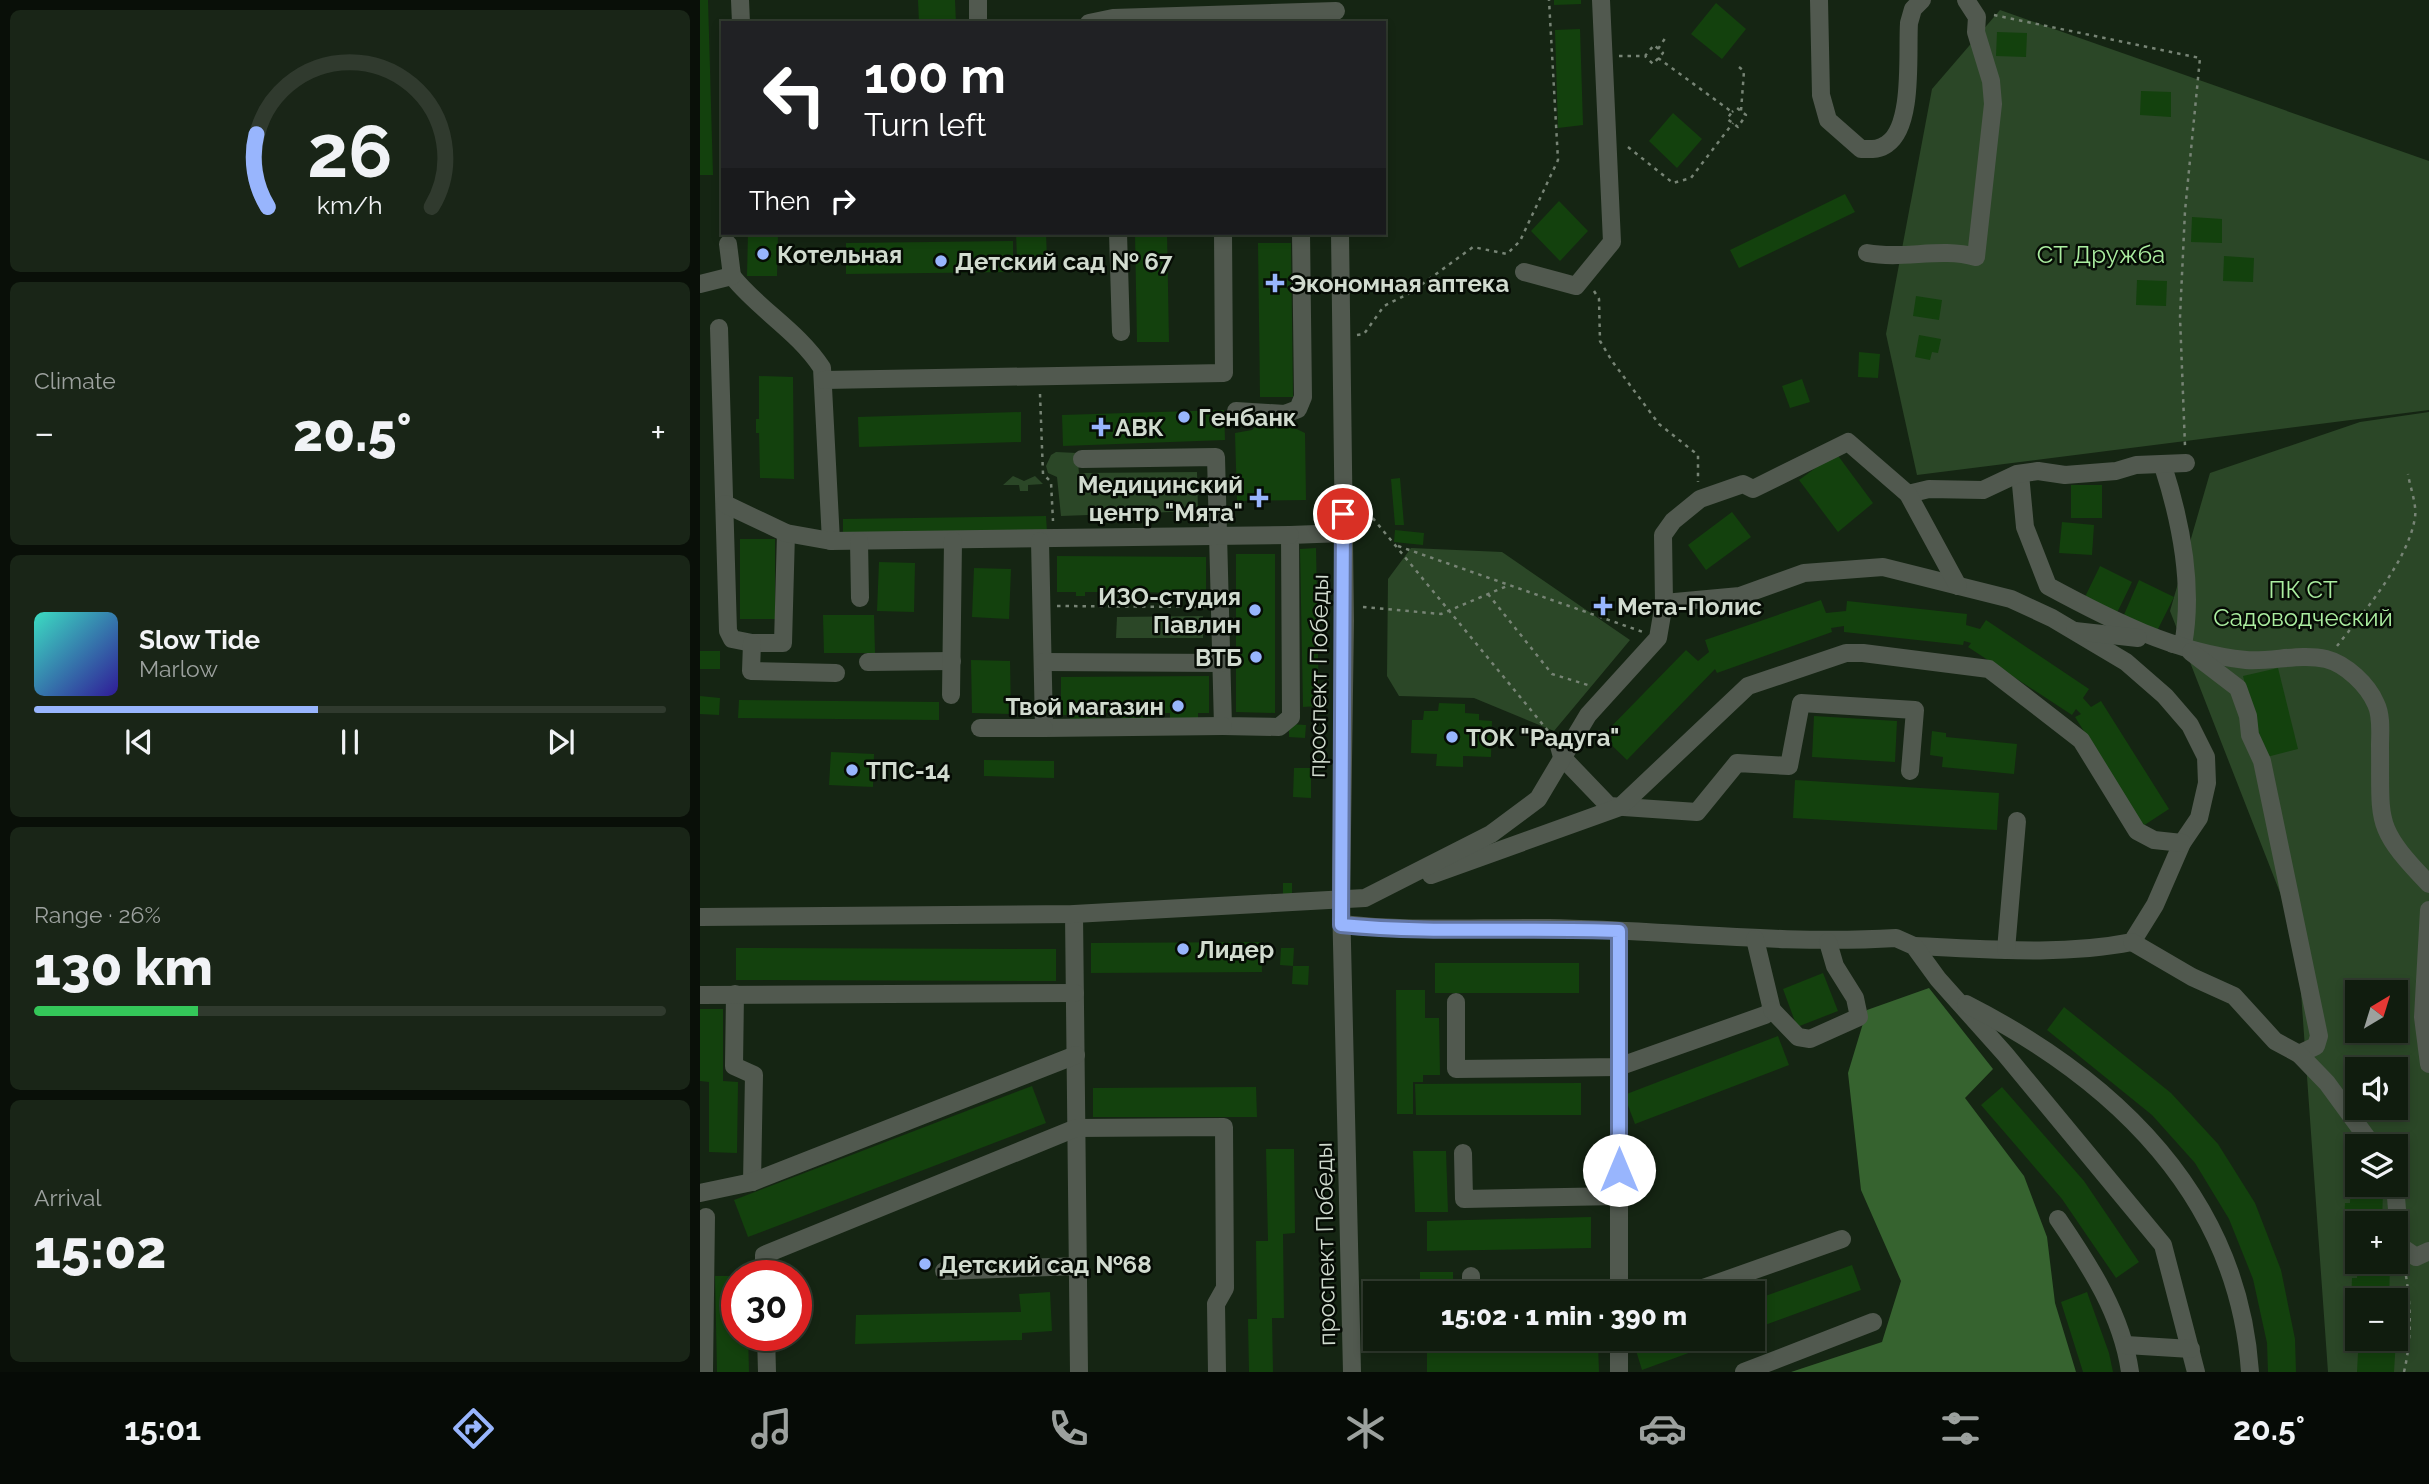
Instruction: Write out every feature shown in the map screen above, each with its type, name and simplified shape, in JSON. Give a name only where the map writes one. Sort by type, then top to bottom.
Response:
[{"type":"street","points":[[740,0],[741,21]]},
{"type":"street","points":[[978,0],[978,21]]},
{"type":"street","points":[[1524,272],[1576,286],[1612,242],[1601,0]]},
{"type":"street","points":[[1819,0],[1821,95],[1828,120],[1861,149],[1879,149],[1890,143],[1903,122],[1909,23],[1913,9],[1922,0]]},
{"type":"street","points":[[1867,253],[1884,256],[1932,251],[1976,257],[1993,104],[1991,81],[1976,32],[1977,17],[1969,5]]},
{"type":"street","points":[[1113,21],[1161,20],[1238,7],[1298,17],[1337,11]]},
{"type":"street","points":[[1118,235],[1121,332]]},
{"type":"street","points":[[824,380],[1224,373],[1223,235]]},
{"type":"street","points":[[1236,411],[1285,414],[1298,409],[1303,397],[1301,235]]},
{"type":"street","name":"проспект Победы","points":[[1340,235],[1343,533],[1340,901],[1352,1372]]},
{"type":"street","points":[[728,243],[732,276],[748,295],[807,346],[821,368],[824,380],[831,541]]},
{"type":"street","points":[[700,284],[732,276]]},
{"type":"street","points":[[719,328],[728,632],[732,639],[781,644],[784,640],[786,533]]},
{"type":"street","points":[[1365,898],[1491,834],[1538,799],[1560,750],[1608,691],[1658,638],[1664,603],[1662,535],[1673,521],[1700,499],[1742,484],[1754,489],[1848,442],[1908,494],[1958,586]]},
{"type":"street","points":[[1082,459],[1216,457],[1223,726]]},
{"type":"street","points":[[1908,494],[1929,489],[1983,490],[2020,474],[2038,471],[2065,475],[2116,471],[2136,465],[2186,463]]},
{"type":"street","points":[[2163,466],[2179,515],[2186,603],[2183,645]]},
{"type":"street","points":[[2020,474],[2025,527],[2048,586],[2125,626],[2210,655],[2248,660],[2326,659],[2343,667],[2360,681],[2377,704],[2379,794],[2384,829],[2397,851],[2429,884]]},
{"type":"street","points":[[725,504],[786,533],[831,541],[1047,540],[1343,533]]},
{"type":"street","points":[[980,728],[1279,727],[1291,717],[1290,535]]},
{"type":"street","points":[[1044,728],[1047,540]]},
{"type":"street","points":[[859,541],[860,598]]},
{"type":"street","points":[[951,695],[953,541]]},
{"type":"street","points":[[1664,603],[1740,596],[1804,573],[1883,567],[2011,599],[2052,618],[2126,662],[2165,696],[2190,725],[2206,757],[2207,783],[2199,818],[2182,843],[2155,905],[2132,942]]},
{"type":"street","points":[[2072,631],[2183,645],[2238,688],[2248,716],[2250,735],[2262,761],[2319,1036],[2316,1046],[2299,1054]]},
{"type":"street","points":[[752,643],[751,671],[836,673]]},
{"type":"street","points":[[700,917],[1074,914],[1365,898],[1620,807],[1748,686],[1846,653],[1989,669],[2081,740],[2137,831],[2154,841],[2182,843]]},
{"type":"street","points":[[868,662],[951,661]]},
{"type":"street","points":[[1043,662],[1222,663]]},
{"type":"street","points":[[1560,750],[1609,806],[1697,812],[1737,763],[1789,766],[1801,703],[1915,710],[1910,771]]},
{"type":"street","points":[[2006,950],[2017,821]]},
{"type":"street","points":[[2429,910],[2423,1017],[2429,1064]]},
{"type":"street","points":[[1074,914],[1079,1372]]},
{"type":"street","points":[[1341,925],[1416,930],[1549,928],[1828,942],[1896,938],[1914,946],[2006,950],[2105,947],[2132,942],[2192,977],[2234,996],[2275,1041],[2299,1054],[2327,1083],[2364,1134]]},
{"type":"street","points":[[1619,931],[1619,1281]]},
{"type":"street","points":[[1755,939],[1772,1010],[1798,1037],[1810,1039],[1859,1017],[1855,998],[1835,966],[1828,942]]},
{"type":"street","points":[[1914,946],[1956,1000],[2164,1245],[2196,1372]]},
{"type":"street","points":[[700,995],[1075,993]]},
{"type":"street","points":[[735,995],[734,1066],[754,1075],[752,1182]]},
{"type":"street","points":[[1956,1000],[1998,1021],[2051,1055],[2121,1110],[2149,1135],[2168,1159],[2193,1193],[2237,1292],[2249,1345],[2250,1372]]},
{"type":"street","points":[[1456,1002],[1456,1069],[1618,1067],[1765,1015],[1772,1010]]},
{"type":"street","points":[[700,1193],[752,1182],[1076,1055]]},
{"type":"street","points":[[764,1260],[764,1255],[1076,1128],[1224,1127],[1225,1288],[1216,1304],[1217,1372]]},
{"type":"street","points":[[1463,1153],[1464,1199],[1619,1196]]},
{"type":"street","points":[[704,1372],[706,1217]]},
{"type":"street","points":[[2057,1219],[2094,1272],[2126,1345],[2130,1372]]},
{"type":"street","points":[[1723,1281],[1842,1239]]},
{"type":"street","points":[[2408,1254],[2416,1257],[2429,1251]]},
{"type":"street","points":[[944,1270],[1078,1266]]},
{"type":"street","points":[[1744,1372],[1873,1322]]},
{"type":"street","points":[[2126,1345],[2191,1349]]},
{"type":"street","points":[[766,1351],[767,1372]]},
{"type":"street","points":[[1619,1351],[1619,1372]]},
{"type":"path","points":[[1357,335],[1364,334],[1384,306],[1410,293],[1473,247],[1507,254],[1520,241],[1558,160],[1549,0]]},
{"type":"path","points":[[1969,5],[2200,58],[2185,211],[2180,317],[2186,463]]},
{"type":"path","points":[[1658,49],[1666,37]]},
{"type":"path","points":[[1602,55],[1645,56],[1653,64],[1663,53],[1654,45],[1645,56]]},
{"type":"path","points":[[1658,58],[1732,112]]},
{"type":"path","points":[[1739,67],[1744,71],[1741,111]]},
{"type":"path","points":[[1737,108],[1741,111],[1746,115],[1738,127],[1727,119],[1737,108]]},
{"type":"path","points":[[1628,147],[1673,183],[1683,182],[1691,178],[1732,123]]},
{"type":"path","points":[[1585,276],[1599,299],[1600,341],[1612,361],[1659,424],[1698,455],[1700,466],[1694,491]]},
{"type":"path","points":[[1039,377],[1043,474],[1051,482],[1047,540]]},
{"type":"path","points":[[2326,659],[2386,584],[2405,543],[2415,517],[2408,474]]},
{"type":"path","points":[[1362,505],[1560,750]]},
{"type":"path","points":[[1395,545],[1658,638]]},
{"type":"path","points":[[1363,607],[1441,614],[1508,585]]},
{"type":"path","points":[[1488,594],[1552,674],[1608,691]]},
{"type":"path","points":[[1050,601],[1060,608],[1220,608]]},
{"type":"path","points":[[2404,1372],[2410,1349],[2410,1306],[2406,1274]]},
{"type":"green space","name":"СТ Дружба","points":[[2000,10],[2429,161],[2429,410],[1917,475],[1886,334],[1932,89]]},
{"type":"green space","name":"ПК СТ Садоводческий","points":[[2429,412],[2429,1372],[2328,1372],[2297,936],[2170,611],[2210,473],[2360,422]]},
{"type":"green space","points":[[1056,452],[1077,453],[1079,473],[1197,472],[1198,511],[1061,516],[1057,477],[1048,473],[1046,466],[1051,455]]},
{"type":"green space","points":[[1013,476],[1024,481],[1035,476],[1043,484],[1028,485],[1028,491],[1020,491],[1019,485],[1003,485]]},
{"type":"green space","points":[[1411,548],[1502,552],[1630,640],[1554,731],[1474,698],[1399,696],[1387,676],[1388,579]]},
{"type":"green space","points":[[1203,616],[1203,638],[1116,638],[1117,617]]},
{"type":"green space","points":[[1929,988],[1993,1069],[1965,1098],[2024,1176],[2047,1237],[2055,1303],[2076,1372],[1791,1372],[1882,1342],[1901,1281],[1861,1190],[1848,1073],[1867,1010]]},
{"type":"building","points":[[700,0],[708,0],[713,175],[700,175]]},
{"type":"building","points":[[918,0],[955,0],[956,21],[919,21]]},
{"type":"building","points":[[1554,0],[1581,0],[1581,4],[1554,5]]},
{"type":"building","points":[[1716,3],[1746,29],[1722,59],[1691,34]]},
{"type":"building","points":[[1580,29],[1583,125],[1558,128],[1555,30]]},
{"type":"building","points":[[1997,32],[2027,33],[2026,57],[1996,56]]},
{"type":"building","points":[[2141,91],[2171,92],[2171,117],[2140,115]]},
{"type":"building","points":[[1673,113],[1702,139],[1677,168],[1649,141]]},
{"type":"building","points":[[1845,194],[1855,212],[1739,268],[1730,250]]},
{"type":"building","points":[[1559,201],[1588,231],[1560,261],[1531,231]]},
{"type":"building","points":[[2192,217],[2222,219],[2222,243],[2191,242]]},
{"type":"building","name":"Котельная","points":[[748,235],[778,235],[777,276],[747,276]]},
{"type":"building","points":[[1016,235],[1046,235],[1047,259],[1017,260]]},
{"type":"building","points":[[1135,235],[1167,235],[1169,342],[1137,342]]},
{"type":"building","points":[[1013,241],[1013,272],[846,274],[846,243]]},
{"type":"building","points":[[1258,243],[1291,243],[1293,397],[1260,397]]},
{"type":"building","points":[[2224,256],[2254,258],[2253,282],[2223,281]]},
{"type":"building","points":[[2137,280],[2167,281],[2166,306],[2136,305]]},
{"type":"building","points":[[1916,296],[1942,300],[1939,320],[1913,316]]},
{"type":"building","points":[[1919,335],[1941,339],[1938,353],[1932,352],[1930,360],[1915,357]]},
{"type":"building","points":[[1859,352],[1880,354],[1878,378],[1858,377]]},
{"type":"building","points":[[759,376],[793,377],[794,479],[760,478],[759,433],[756,433],[756,419],[759,419]]},
{"type":"building","points":[[1802,379],[1810,402],[1790,408],[1782,386]]},
{"type":"building","points":[[1224,410],[1225,440],[1063,446],[1062,415]]},
{"type":"building","points":[[1021,412],[1021,442],[859,447],[858,417]]},
{"type":"building","points":[[1267,415],[1305,433],[1306,500],[1237,501],[1235,433],[1252,430]]},
{"type":"building","points":[[1836,453],[1873,503],[1838,532],[1799,480]]},
{"type":"building","points":[[1400,478],[1404,525],[1395,525],[1391,479]]},
{"type":"building","points":[[2071,485],[2102,485],[2102,518],[2071,518]]},
{"type":"building","points":[[1732,512],[1751,537],[1706,570],[1688,545]]},
{"type":"building","points":[[1046,516],[1047,532],[843,535],[843,519]]},
{"type":"building","points":[[2062,522],[2094,525],[2092,555],[2059,553]]},
{"type":"building","points":[[1395,530],[1424,533],[1423,545],[1394,542]]},
{"type":"building","points":[[740,539],[775,539],[775,619],[740,619]]},
{"type":"building","points":[[1316,548],[1319,706],[1303,707],[1300,549]]},
{"type":"building","points":[[1236,554],[1275,554],[1275,713],[1236,712]]},
{"type":"building","points":[[1057,556],[1206,557],[1206,592],[1186,592],[1186,597],[1175,597],[1175,593],[1137,592],[1137,597],[1125,597],[1125,592],[1085,592],[1085,596],[1076,596],[1076,592],[1057,592]]},
{"type":"building","points":[[879,562],[915,563],[914,612],[877,611]]},
{"type":"building","points":[[2100,566],[2132,582],[2115,617],[2083,601]]},
{"type":"building","points":[[974,568],[1011,569],[1009,619],[972,617]]},
{"type":"building","points":[[2139,580],[2174,597],[2157,631],[2123,617]]},
{"type":"building","points":[[1821,600],[1826,613],[1846,611],[1847,601],[1967,614],[1966,625],[1980,629],[1986,620],[2089,689],[2083,698],[2091,707],[2101,701],[2169,809],[2143,826],[2075,717],[2081,714],[2076,709],[2072,715],[1968,647],[1971,643],[1964,641],[1963,645],[1844,632],[1844,626],[1831,628],[1832,632],[1717,673],[1715,669],[1627,760],[1602,736],[1686,650],[1698,661],[1709,652],[1705,640]]},
{"type":"building","points":[[823,615],[874,615],[875,653],[824,653]]},
{"type":"building","points":[[700,651],[720,651],[720,669],[700,669]]},
{"type":"building","points":[[971,660],[1010,661],[1011,714],[972,713]]},
{"type":"building","points":[[2278,668],[2298,749],[2263,758],[2243,676]]},
{"type":"building","points":[[1209,676],[1209,713],[1198,713],[1198,720],[1170,720],[1170,713],[1150,713],[1150,718],[1121,719],[1121,713],[1099,713],[1100,719],[1070,719],[1070,715],[1061,715],[1061,677]]},
{"type":"building","points":[[700,696],[720,698],[719,715],[700,714]]},
{"type":"building","points":[[739,700],[939,702],[939,720],[738,718]]},
{"type":"building","name":"ТОК \"Радуга\"","points":[[1439,703],[1465,704],[1465,713],[1479,714],[1479,720],[1492,721],[1491,757],[1463,756],[1463,767],[1436,766],[1437,754],[1411,753],[1412,720],[1423,720],[1424,711],[1438,711]]},
{"type":"building","points":[[1814,716],[1897,721],[1895,762],[1812,757]]},
{"type":"building","points":[[1289,724],[1306,725],[1305,738],[1289,737]]},
{"type":"building","points":[[1932,731],[1946,733],[1946,737],[2017,744],[2014,774],[1942,767],[1943,757],[1930,755]]},
{"type":"building","name":"ТПС-14","points":[[831,752],[874,754],[873,787],[829,785]]},
{"type":"building","points":[[984,760],[1054,761],[1054,778],[984,776]]},
{"type":"building","points":[[1294,768],[1311,768],[1311,798],[1293,797]]},
{"type":"building","points":[[1795,780],[1999,793],[1997,830],[1793,818]]},
{"type":"building","points":[[1283,883],[1292,883],[1292,894],[1283,894]]},
{"type":"building","points":[[1261,942],[1262,972],[1091,973],[1091,943]]},
{"type":"building","points":[[736,948],[1056,949],[1056,981],[736,980]]},
{"type":"building","points":[[1281,948],[1294,948],[1293,966],[1280,965]]},
{"type":"building","points":[[1435,963],[1579,963],[1579,993],[1435,993]]},
{"type":"building","points":[[1293,966],[1309,966],[1308,985],[1292,984]]},
{"type":"building","points":[[1823,973],[1838,1011],[1797,1027],[1783,989]]},
{"type":"building","points":[[1396,990],[1425,990],[1425,1018],[1439,1018],[1440,1075],[1423,1075],[1423,1082],[1413,1082],[1413,1114],[1397,1114]]},
{"type":"building","points":[[2064,1007],[2171,1093],[2218,1144],[2255,1203],[2281,1270],[2295,1339],[2296,1372],[2268,1372],[2267,1343],[2253,1279],[2229,1219],[2195,1163],[2152,1115],[2047,1030]]},
{"type":"building","points":[[700,1009],[723,1009],[723,1081],[738,1082],[737,1153],[709,1152],[709,1082],[700,1081]]},
{"type":"building","points":[[1778,1036],[1789,1065],[1635,1124],[1624,1095]]},
{"type":"building","points":[[1581,1083],[1581,1115],[1416,1115],[1415,1084]]},
{"type":"building","points":[[1032,1086],[1046,1123],[748,1237],[734,1200]]},
{"type":"building","points":[[1256,1087],[1257,1117],[1093,1117],[1093,1088]]},
{"type":"building","points":[[2002,1087],[2084,1181],[2139,1262],[2116,1278],[2062,1199],[1981,1105]]},
{"type":"building","points":[[1266,1149],[1294,1149],[1295,1233],[1283,1234],[1284,1318],[1272,1318],[1273,1372],[1249,1372],[1248,1319],[1257,1319],[1256,1241],[1268,1241]]},
{"type":"building","points":[[1413,1151],[1446,1151],[1448,1212],[1415,1212]]},
{"type":"building","points":[[2350,1197],[2383,1197],[2382,1211],[2345,1211],[2343,1251],[2345,1203],[2350,1203]]},
{"type":"building","points":[[1591,1217],[1591,1248],[1427,1251],[1427,1221]]},
{"type":"building","points":[[1852,1265],[1861,1290],[1765,1325],[1765,1296]]},
{"type":"building","points":[[1420,1272],[1453,1272],[1453,1281],[1420,1281]]},
{"type":"building","points":[[2357,1274],[2390,1274],[2389,1288],[2352,1288],[2352,1278],[2357,1278]]},
{"type":"building","points":[[715,1276],[721,1276],[721,1351],[748,1351],[749,1372],[717,1372]]},
{"type":"building","points":[[1571,1279],[1596,1279],[1596,1281]]},
{"type":"building","name":"Детский сад №68","points":[[1050,1292],[1052,1331],[1022,1333],[1022,1340],[855,1344],[856,1315],[1021,1312],[1019,1294]]},
{"type":"building","points":[[2087,1292],[2113,1372],[2083,1372],[2061,1302]]},
{"type":"building","points":[[1427,1351],[1598,1351],[1599,1372],[1427,1372]]},
{"type":"building","points":[[1636,1351],[1694,1351],[1642,1370]]},
{"type":"building","points":[[2395,1351],[2394,1372],[2357,1372],[2358,1353]]},
{"type":"place","name":"Котельная","points":[[763,254]]},
{"type":"place","name":"Детский сад № 67","points":[[941,261]]},
{"type":"place","name":"Экономная аптека","points":[[1275,283]]},
{"type":"place","name":"Генбанк","points":[[1184,417]]},
{"type":"place","name":"АВК","points":[[1101,427]]},
{"type":"place","name":"Медицинский центр \"Мята\"","points":[[1259,498]]},
{"type":"place","name":"Мета-Полис","points":[[1603,606]]},
{"type":"place","name":"ИЗО-студия Павлин","points":[[1255,610]]},
{"type":"place","name":"ВТБ","points":[[1256,657]]},
{"type":"place","name":"Твой магазин","points":[[1178,706]]},
{"type":"place","name":"ТОК \"Радуга\"","points":[[1452,737]]},
{"type":"place","name":"ТПС-14","points":[[852,770]]},
{"type":"place","name":"Лидер","points":[[1183,949]]},
{"type":"place","name":"Детский сад №68","points":[[925,1264]]},
{"type":"route","points":[[1343,514],[1345,621],[1340,761],[1341,925],[1416,930],[1549,928],[1619,931],[1619,1170]]}]
